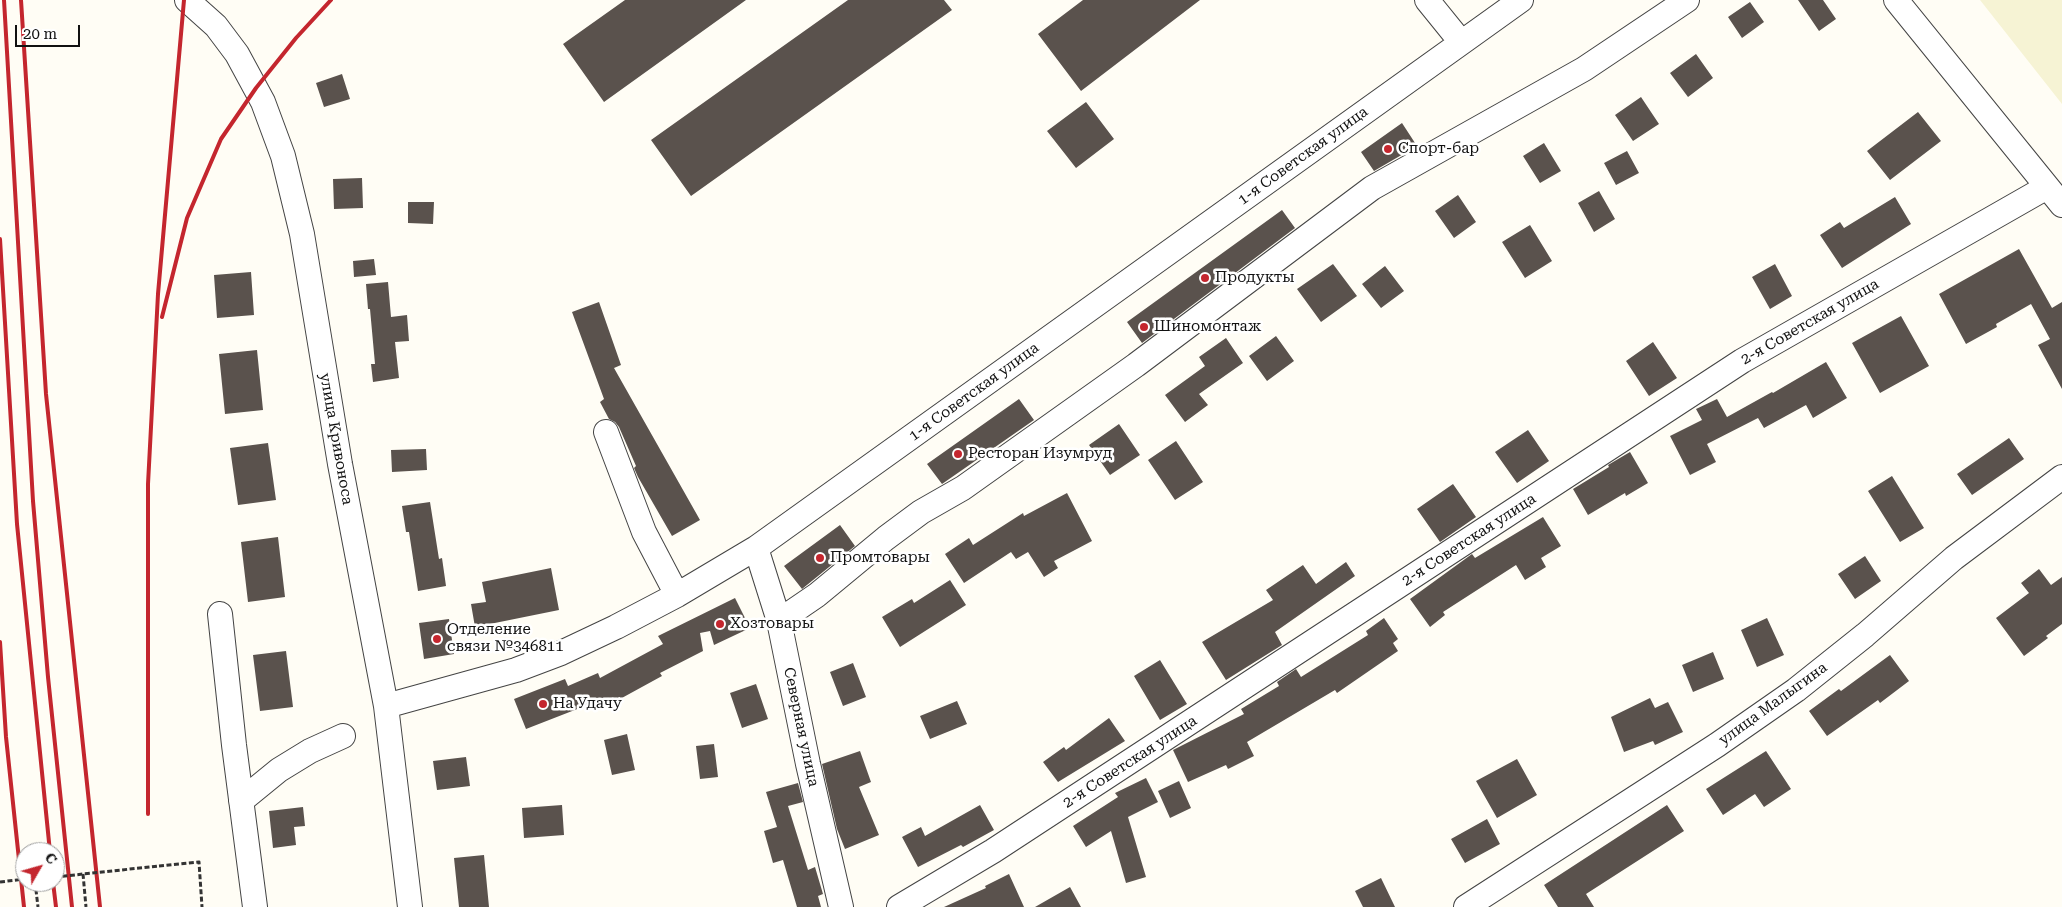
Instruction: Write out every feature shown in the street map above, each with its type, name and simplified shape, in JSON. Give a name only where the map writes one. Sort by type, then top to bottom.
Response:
[{"type":"street","name":"улица Кривоноса","points":[[187,0],[216,26],[237,54],[263,102],[283,156],[302,234],[340,464],[386,706],[410,907]]},
{"type":"street","points":[[1427,0],[1462,42]]},
{"type":"street","name":"1-я Советская улица","points":[[386,706],[516,670],[561,653],[677,595],[756,548],[1521,0]]},
{"type":"street","points":[[779,621],[817,595],[920,512],[963,488],[1136,365],[1372,188],[1584,69],[1687,0]]},
{"type":"street","points":[[1896,0],[2062,205]]},
{"type":"street","name":"2-я Советская улица","points":[[899,907],[1002,845],[1742,361],[2046,187]]},
{"type":"street","points":[[606,432],[644,532],[677,595]]},
{"type":"street","name":"улица Малыгина","points":[[1466,907],[1717,745],[1796,690],[1865,635],[1954,558],[2062,478]]},
{"type":"street","name":"Северная улица","points":[[756,548],[779,621],[808,764],[841,907]]},
{"type":"street","points":[[220,614],[255,907]]},
{"type":"street","points":[[241,800],[279,770],[342,736]]},
{"type":"path","points":[[65,875],[199,862],[202,907]]},
{"type":"path","points":[[83,874],[86,907]]},
{"type":"path","points":[[0,882],[15,881]]},
{"type":"path","points":[[36,892],[38,907]]},
{"type":"shaded area","points":[[1980,0],[2062,0],[2062,104]]},
{"type":"building","points":[[625,0],[746,0],[604,102],[563,44]]},
{"type":"building","points":[[848,0],[944,0],[952,10],[691,196],[651,140]]},
{"type":"building","points":[[1083,0],[1200,0],[1081,91],[1038,34]]},
{"type":"building","points":[[1798,0],[1823,0],[1836,19],[1819,31]]},
{"type":"building","points":[[1750,2],[1764,22],[1742,38],[1728,17]]},
{"type":"building","points":[[1696,54],[1713,78],[1688,97],[1670,73]]},
{"type":"building","points":[[342,74],[350,99],[324,107],[316,83]]},
{"type":"building","points":[[1641,97],[1659,124],[1633,141],[1615,115]]},
{"type":"building","points":[[1086,102],[1114,139],[1076,168],[1047,131]]},
{"type":"building","points":[[1918,112],[1941,141],[1890,180],[1867,151]]},
{"type":"building","points":[[1402,123],[1417,146],[1374,171],[1361,152]]},
{"type":"building","points":[[1544,143],[1561,171],[1540,183],[1523,156]]},
{"type":"building","points":[[1627,151],[1639,173],[1616,185],[1604,163]]},
{"type":"building","points":[[362,178],[363,208],[334,209],[333,179]]},
{"type":"building","points":[[1599,191],[1615,219],[1594,232],[1578,203]]},
{"type":"building","points":[[1458,195],[1476,222],[1454,238],[1435,211]]},
{"type":"building","points":[[1895,197],[1911,224],[1842,268],[1820,235],[1840,222],[1844,228]]},
{"type":"building","points":[[408,202],[434,202],[433,224],[408,223]]},
{"type":"building","points":[[1282,210],[1295,228],[1142,343],[1127,322]]},
{"type":"building","points":[[1530,225],[1552,261],[1525,278],[1502,242]]},
{"type":"building","points":[[2019,249],[2052,308],[2062,302],[2062,389],[2038,345],[2050,339],[2031,304],[1996,324],[1997,327],[1966,344],[1939,294]]},
{"type":"building","points":[[374,259],[376,275],[354,277],[353,261]]},
{"type":"building","points":[[1333,264],[1357,296],[1321,322],[1297,289]]},
{"type":"building","points":[[1775,264],[1792,296],[1770,309],[1752,277]]},
{"type":"building","points":[[1385,266],[1404,291],[1381,308],[1362,284]]},
{"type":"building","points":[[251,272],[254,315],[217,318],[214,275]]},
{"type":"building","points":[[388,282],[391,317],[407,315],[409,341],[395,342],[399,378],[373,382],[371,364],[375,364],[366,284]]},
{"type":"building","points":[[599,302],[621,365],[614,368],[700,520],[672,536],[638,477],[634,468],[636,466],[619,427],[609,419],[600,402],[604,399],[572,312]]},
{"type":"building","points":[[1901,316],[1929,366],[1880,393],[1852,343]]},
{"type":"building","points":[[1276,336],[1294,361],[1267,381],[1249,356]]},
{"type":"building","points":[[1226,338],[1243,363],[1199,394],[1208,405],[1185,422],[1165,395],[1205,366],[1199,357]]},
{"type":"building","points":[[1653,342],[1677,378],[1649,396],[1626,361]]},
{"type":"building","points":[[257,350],[263,410],[225,414],[219,354]]},
{"type":"building","points":[[1826,362],[1847,398],[1813,418],[1806,405],[1764,428],[1758,418],[1707,444],[1716,462],[1690,475],[1670,436],[1702,420],[1696,409],[1717,399],[1727,417]]},
{"type":"building","points":[[1019,399],[1034,420],[942,484],[927,464]]},
{"type":"building","points":[[1119,424],[1140,455],[1110,475],[1089,445]]},
{"type":"building","points":[[1528,430],[1549,461],[1517,483],[1495,452]]},
{"type":"building","points":[[2009,438],[2024,459],[1972,495],[1957,474]]},
{"type":"building","points":[[1176,441],[1203,482],[1175,500],[1148,460]]},
{"type":"building","points":[[268,443],[276,500],[238,505],[230,448]]},
{"type":"building","points":[[426,449],[427,470],[392,472],[391,450]]},
{"type":"building","points":[[1630,452],[1648,483],[1626,496],[1625,493],[1588,515],[1573,489]]},
{"type":"building","points":[[1892,476],[1924,528],[1900,542],[1868,491]]},
{"type":"building","points":[[1453,484],[1476,517],[1440,542],[1417,509]]},
{"type":"building","points":[[1067,493],[1092,541],[1054,561],[1058,568],[1044,577],[1028,552],[1016,559],[1011,552],[964,583],[945,554],[969,538],[973,545],[1023,513],[1024,516]]},
{"type":"building","points":[[430,502],[439,559],[442,558],[446,586],[418,591],[409,532],[406,532],[402,506]]},
{"type":"building","points":[[1543,517],[1561,546],[1541,558],[1546,567],[1525,580],[1516,565],[1443,612],[1445,615],[1430,627],[1410,599],[1472,554],[1475,558]]},
{"type":"building","points":[[840,525],[855,546],[802,589],[784,566]]},
{"type":"building","points":[[278,537],[285,597],[248,602],[241,542]]},
{"type":"building","points":[[1865,556],[1881,581],[1855,599],[1838,574]]},
{"type":"building","points":[[1346,562],[1355,576],[1275,632],[1282,645],[1226,680],[1202,642],[1273,600],[1266,590],[1303,565],[1316,584]]},
{"type":"building","points":[[551,568],[559,610],[475,627],[471,604],[486,602],[482,582]]},
{"type":"building","points":[[2039,569],[2051,585],[2062,577],[2062,624],[2046,636],[2048,638],[2024,656],[1996,618],[2029,593],[2021,583]]},
{"type":"building","points":[[950,580],[966,605],[900,647],[882,617],[912,599],[914,603]]},
{"type":"building","points":[[735,598],[750,628],[714,645],[710,631],[700,633],[703,651],[660,673],[662,676],[620,699],[620,697],[587,710],[585,706],[526,729],[514,699],[565,679],[568,686],[598,673],[600,678],[663,644],[658,636]]},
{"type":"building","points":[[1384,618],[1398,639],[1393,643],[1398,651],[1337,693],[1335,690],[1247,742],[1254,756],[1228,769],[1226,765],[1188,782],[1173,750],[1244,714],[1241,709],[1279,686],[1277,682],[1296,669],[1301,677],[1368,635],[1366,631]]},
{"type":"building","points":[[1767,618],[1784,655],[1757,667],[1741,630]]},
{"type":"building","name":"Отделение связи №346811","points":[[449,619],[454,654],[424,659],[419,623]]},
{"type":"building","points":[[286,651],[293,707],[260,711],[253,655]]},
{"type":"building","points":[[1713,652],[1724,679],[1693,692],[1682,665]]},
{"type":"building","points":[[1890,655],[1909,681],[1880,703],[1878,700],[1827,736],[1809,711],[1839,689],[1841,691]]},
{"type":"building","points":[[1160,660],[1187,704],[1160,720],[1134,676]]},
{"type":"building","points":[[853,663],[866,697],[843,706],[830,672]]},
{"type":"building","points":[[756,684],[768,719],[742,728],[730,693]]},
{"type":"building","points":[[1650,698],[1655,708],[1668,702],[1683,732],[1655,745],[1653,741],[1624,752],[1611,717]]},
{"type":"building","points":[[957,701],[967,724],[930,739],[920,716]]},
{"type":"building","points":[[1109,718],[1125,741],[1058,782],[1043,762],[1064,747],[1066,750]]},
{"type":"building","points":[[627,734],[635,770],[612,775],[604,740]]},
{"type":"building","points":[[714,744],[718,777],[700,779],[696,746]]},
{"type":"building","points":[[860,751],[871,782],[859,787],[879,835],[845,849],[837,829],[822,764]]},
{"type":"building","points":[[1766,751],[1791,789],[1764,807],[1755,794],[1723,815],[1706,789]]},
{"type":"building","points":[[466,757],[470,786],[437,790],[433,761]]},
{"type":"building","points":[[1517,759],[1537,795],[1497,818],[1476,781]]},
{"type":"building","points":[[1146,778],[1158,802],[1128,817],[1146,877],[1126,883],[1111,831],[1086,847],[1073,826],[1118,797],[1115,793]]},
{"type":"building","points":[[1179,781],[1191,808],[1170,818],[1158,791]]},
{"type":"building","points":[[798,783],[803,802],[788,806],[808,870],[815,867],[823,894],[818,896],[821,907],[797,907],[783,860],[773,863],[764,831],[777,827],[766,792]]},
{"type":"building","points":[[562,805],[564,835],[524,838],[522,808]]},
{"type":"building","points":[[980,805],[994,830],[963,847],[961,845],[918,867],[902,837],[921,827],[925,836]]},
{"type":"building","points":[[1667,805],[1684,831],[1586,894],[1594,907],[1558,907],[1544,885]]},
{"type":"building","points":[[303,807],[305,826],[294,827],[296,845],[273,848],[269,811]]},
{"type":"building","points":[[1487,819],[1500,844],[1465,863],[1451,839]]},
{"type":"building","points":[[484,855],[489,907],[459,907],[454,858]]},
{"type":"building","points":[[1009,874],[1024,907],[944,907],[986,888],[985,886]]},
{"type":"building","points":[[1381,878],[1395,907],[1363,907],[1355,891]]},
{"type":"building","points":[[1070,887],[1081,907],[1035,907]]},
{"type":"railway","points":[[4,0],[33,501],[48,677],[72,907]]},
{"type":"railway","points":[[21,0],[46,394],[100,907]]},
{"type":"railway","points":[[148,814],[148,484],[158,294],[184,0]]},
{"type":"railway","points":[[162,317],[187,218],[221,139],[256,88],[296,38],[331,0]]},
{"type":"railway","points":[[0,239],[17,524],[49,842]]},
{"type":"railway","points":[[0,642],[6,737],[24,907]]},
{"type":"railway","points":[[54,892],[56,907]]},
{"type":"place","name":"Спорт-бар","points":[[1388,149]]},
{"type":"place","name":"Продукты","points":[[1205,278]]},
{"type":"place","name":"Шиномонтаж","points":[[1144,327]]},
{"type":"place","name":"Ресторан Изумруд","points":[[958,454]]},
{"type":"place","name":"Промтовары","points":[[820,558]]},
{"type":"place","name":"Хозтовары","points":[[720,624]]},
{"type":"place","name":"Отделение связи №346811","points":[[437,639]]},
{"type":"place","name":"На Удачу","points":[[543,704]]}]
